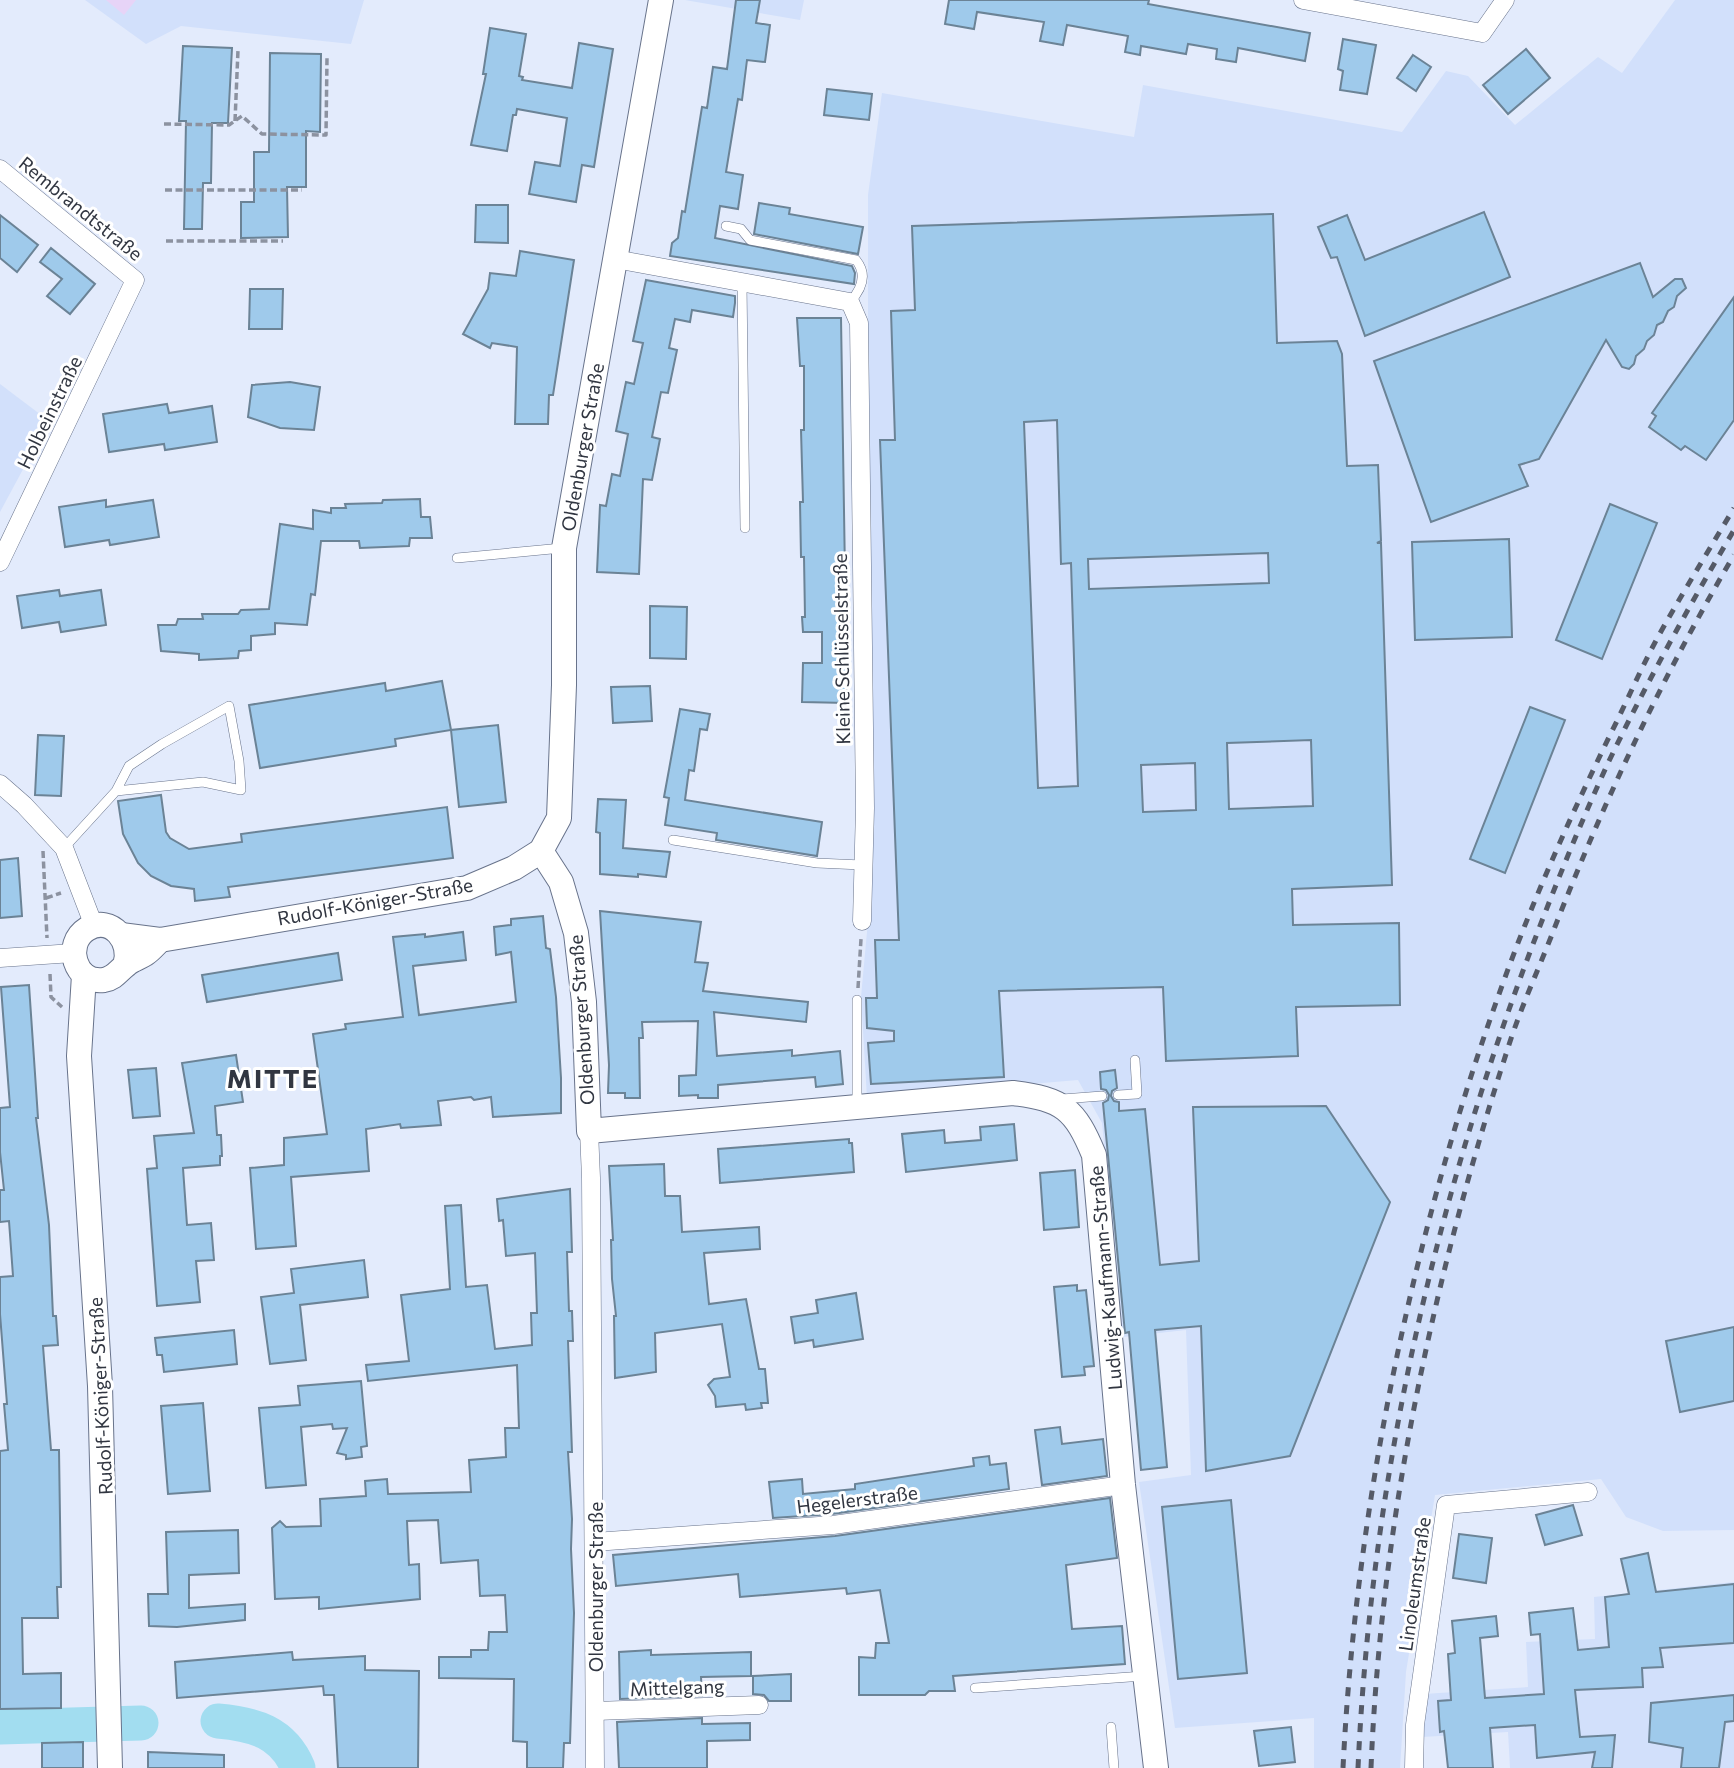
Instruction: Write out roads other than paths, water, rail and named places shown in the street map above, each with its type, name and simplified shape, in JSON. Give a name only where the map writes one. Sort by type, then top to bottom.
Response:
[{"type":"main road","name":"Oldenburger Straße","points":[[589,1131],[584,1002],[576,933],[561,882],[541,850],[559,818],[564,685],[564,548],[661,0]]},
{"type":"main road","name":"Rudolf-Königer-Straße","points":[[94,926],[111,928],[121,935],[160,940],[467,888],[513,868],[541,850]]},
{"type":"main road","points":[[86,969],[78,937],[94,926]]},
{"type":"main road","points":[[121,935],[127,947],[125,965]]},
{"type":"main road","name":"Rudolf-Königer-Straße","points":[[110,1768],[100,1386],[79,1056],[86,969],[113,977],[160,940]]},
{"type":"main road","name":"Ludwig-Kaufmann-Straße","points":[[589,1131],[1013,1093],[1040,1096],[1068,1110],[1083,1129],[1094,1155],[1123,1485],[1156,1768]]},
{"type":"street","points":[[1303,0],[1482,33],[1505,0]]},
{"type":"street","name":"Rembrandtstraße","points":[[0,169],[135,280]]},
{"type":"street","points":[[615,259],[850,302]]},
{"type":"street","name":"Holbeinstraße","points":[[0,562],[135,280]]},
{"type":"street","name":"Kleine Schlüsselstraße","points":[[850,302],[859,323],[865,808],[862,921]]},
{"type":"street","points":[[0,785],[48,829],[64,848],[94,926]]},
{"type":"street","points":[[0,958],[48,953],[86,969]]},
{"type":"street","name":"Oldenburger Straße","points":[[589,1131],[595,1768]]},
{"type":"street","name":"Hegelerstraße","points":[[594,1542],[833,1525],[1123,1485]]},
{"type":"street","name":"Linoleumstraße","points":[[1414,1768],[1415,1725],[1446,1505],[1588,1492]]},
{"type":"street","name":"Mittelgang","points":[[596,1711],[759,1705]]},
{"type":"lane","points":[[726,226],[741,229],[750,240],[856,260],[863,275],[860,290],[850,302]]},
{"type":"lane","points":[[741,282],[745,528]]},
{"type":"lane","points":[[457,558],[564,548]]},
{"type":"lane","points":[[64,848],[116,791],[129,766],[229,706],[239,761],[241,790],[203,782],[116,791]]},
{"type":"lane","points":[[673,840],[817,863],[862,865]]},
{"type":"lane","points":[[857,1000],[858,1107]]},
{"type":"lane","points":[[1118,1095],[1137,1094],[1135,1060]]},
{"type":"lane","points":[[1048,1100],[1102,1096]]},
{"type":"lane","points":[[975,1688],[1145,1676]]},
{"type":"lane","points":[[1111,1727],[1114,1768]]},
{"type":"waterway","points":[[218,1721],[266,1732],[284,1746],[298,1768]]},
{"type":"waterway","points":[[0,1727],[141,1723]]},
{"type":"railway","points":[[1343,1768],[1361,1570],[1394,1370],[1416,1271],[1471,1077],[1527,919],[1582,793],[1653,647],[1734,508]]},
{"type":"railway","points":[[1358,1768],[1365,1661],[1377,1554],[1394,1447],[1414,1342],[1439,1237],[1468,1134],[1538,931],[1590,803],[1653,673],[1734,530]]},
{"type":"railway","points":[[1371,1768],[1386,1586],[1399,1495],[1434,1315],[1480,1138],[1517,1022],[1591,839],[1658,695],[1734,555]]},
{"type":"district","name":"MITTE","points":[[273,1077]]}]
